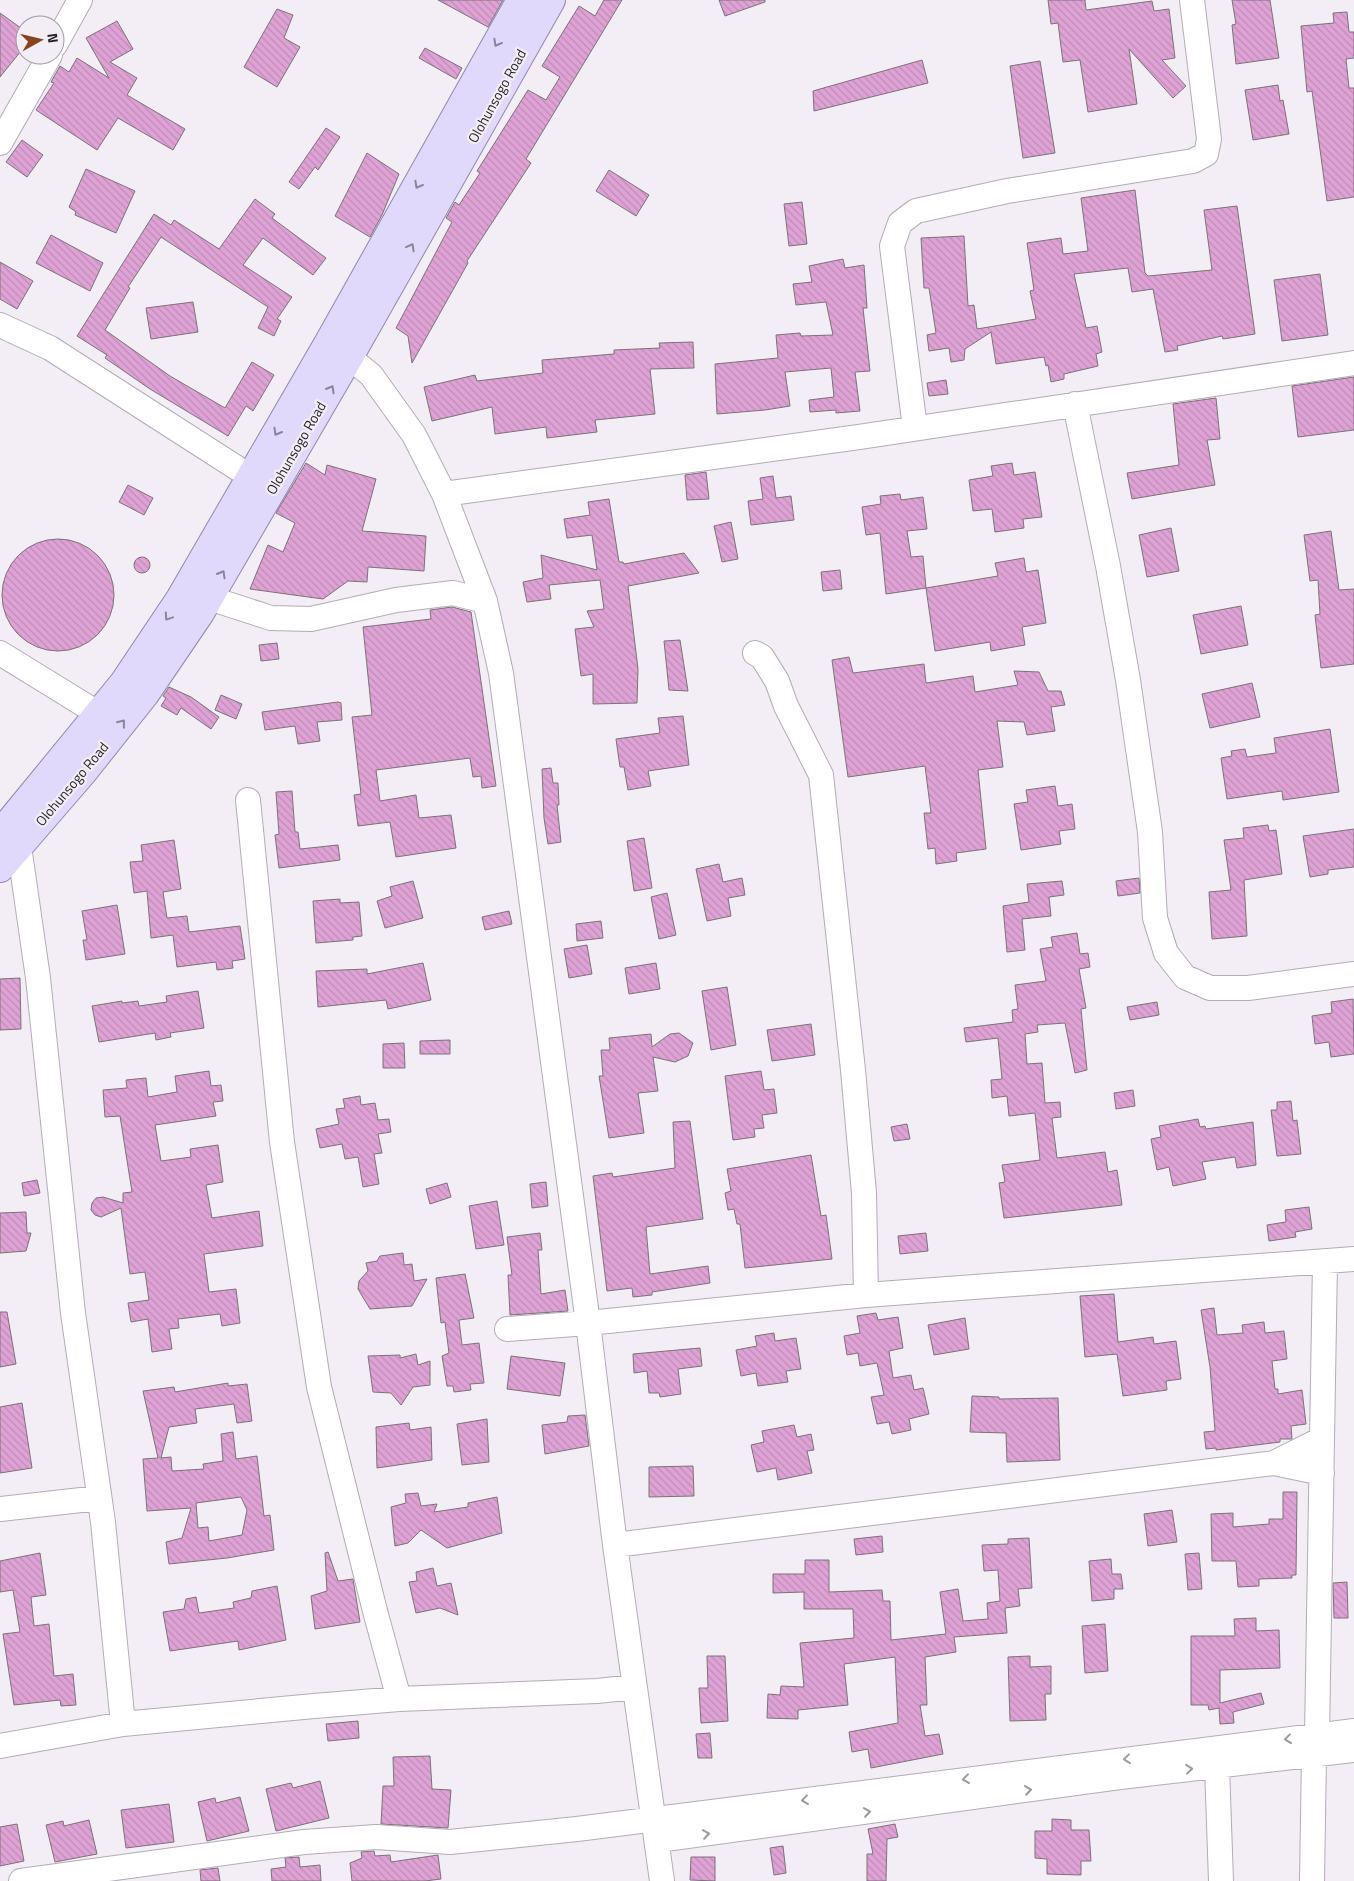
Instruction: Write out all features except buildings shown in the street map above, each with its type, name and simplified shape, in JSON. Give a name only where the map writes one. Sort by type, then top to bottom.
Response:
[{"type":"main road","name":"Olohunsogo Road","points":[[10,840],[83,772],[145,694],[208,598],[521,0]]},
{"type":"main road","name":"Olohunsogo Road","points":[[0,868],[10,840],[99,714],[123,684],[180,599],[251,477],[339,349],[551,0]]},
{"type":"street","points":[[65,27],[80,0]]},
{"type":"street","points":[[916,428],[892,246],[900,223],[916,211],[1007,191],[1193,161],[1206,154],[1209,139],[1192,0]]},
{"type":"street","points":[[0,142],[44,65]]},
{"type":"street","points":[[0,325],[50,348],[251,477]]},
{"type":"street","points":[[339,349],[371,375],[414,435],[444,494],[485,601],[501,673],[588,1323],[615,1546],[662,1881]]},
{"type":"street","points":[[444,494],[916,428],[1354,363]]},
{"type":"street","points":[[1075,404],[1108,566],[1128,680],[1150,832],[1156,918],[1166,954],[1185,977],[1210,988],[1248,988],[1354,974]]},
{"type":"street","points":[[208,598],[271,618],[311,619],[396,600],[453,593],[485,601]]},
{"type":"street","points":[[0,653],[99,714]]},
{"type":"street","points":[[754,653],[762,658],[777,681],[786,706],[821,775],[863,1184],[866,1295]]},
{"type":"street","points":[[248,800],[282,1142],[319,1387],[375,1611],[400,1699]]},
{"type":"street","points":[[10,840],[38,978],[73,1313],[99,1498],[124,1724]]},
{"type":"street","points":[[506,1329],[588,1323],[866,1295],[1354,1260]]},
{"type":"street","points":[[1312,1881],[1325,1262]]},
{"type":"street","points":[[1274,1463],[1320,1440]]},
{"type":"street","points":[[615,1546],[1274,1463],[1322,1473]]},
{"type":"street","points":[[0,1509],[99,1498]]},
{"type":"street","points":[[0,1746],[124,1724],[400,1699],[597,1691],[634,1687]]},
{"type":"street","points":[[21,1881],[304,1842],[376,1837],[450,1842],[656,1830],[1217,1766],[1315,1744],[1354,1731]]},
{"type":"street","points":[[656,1830],[1315,1744],[1354,1750]]},
{"type":"street","points":[[1217,1766],[1221,1881]]}]
